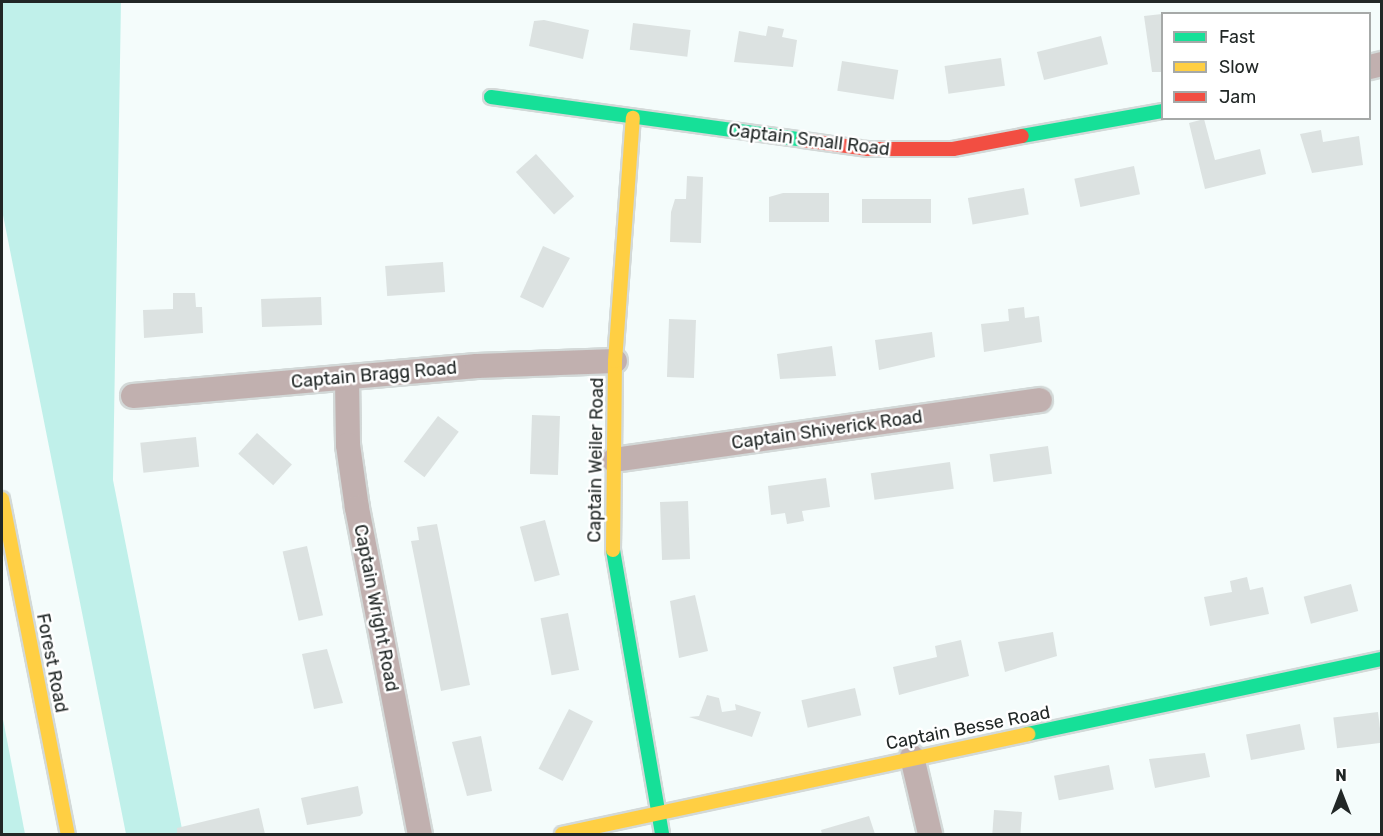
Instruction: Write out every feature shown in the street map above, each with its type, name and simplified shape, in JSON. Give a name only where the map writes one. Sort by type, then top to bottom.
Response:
[{"type":"street","name":"Captain Small Road","points":[[491,97],[868,149],[928,150],[1021,139],[1161,111]]},
{"type":"street","name":"Captain Weiler Road","points":[[633,118],[615,361],[611,540],[662,834]]},
{"type":"street","name":"Captain Bragg Road","points":[[133,396],[477,366],[615,361]]},
{"type":"street","name":"Captain Wright Road","points":[[348,379],[348,445],[357,508],[420,834]]},
{"type":"street","name":"Captain Shiverick Road","points":[[614,460],[1040,400]]},
{"type":"street","name":"Forest Road","points":[[2,499],[68,834]]},
{"type":"street","name":"Captain Besse Road","points":[[562,834],[658,817],[912,757],[1237,693],[1382,660]]},
{"type":"street","points":[[912,757],[930,834]]},
{"type":"shaded area","points":[[2,2],[121,2],[113,480],[183,834],[126,834],[2,210]]},
{"type":"shaded area","points":[[2,714],[25,834],[2,834]]},
{"type":"building","points":[[1161,14],[1161,72],[1152,72],[1144,16]]},
{"type":"building","points":[[544,20],[589,30],[583,59],[529,46],[534,21]]},
{"type":"building","points":[[633,23],[691,30],[687,57],[630,50]]},
{"type":"building","points":[[768,26],[784,29],[782,37],[797,40],[793,67],[734,62],[739,31],[766,36]]},
{"type":"building","points":[[1101,36],[1108,64],[1044,80],[1037,52]]},
{"type":"building","points":[[1001,58],[1005,86],[948,94],[945,66]]},
{"type":"building","points":[[842,61],[898,70],[894,100],[837,91]]},
{"type":"building","points":[[1204,120],[1215,160],[1260,149],[1266,174],[1205,189],[1189,123]]},
{"type":"building","points":[[1321,130],[1323,142],[1359,136],[1363,165],[1312,173],[1300,134]]},
{"type":"building","points":[[536,154],[574,196],[554,214],[516,172]]},
{"type":"building","points":[[1134,166],[1140,194],[1080,207],[1074,179]]},
{"type":"building","points":[[687,176],[703,177],[701,243],[670,242],[671,212],[675,199],[686,199]]},
{"type":"building","points":[[1024,188],[1029,215],[973,224],[968,198]]},
{"type":"building","points":[[783,193],[829,193],[829,222],[769,222],[769,197]]},
{"type":"building","points":[[862,199],[931,199],[931,223],[862,223]]},
{"type":"building","points":[[543,246],[570,258],[543,308],[520,297]]},
{"type":"building","points":[[443,262],[445,292],[387,296],[385,266]]},
{"type":"building","points":[[173,293],[195,293],[196,307],[202,307],[203,333],[144,338],[143,310],[173,309]]},
{"type":"building","points":[[321,297],[322,325],[262,327],[261,299]]},
{"type":"building","points":[[1024,307],[1025,318],[1039,316],[1042,342],[984,352],[981,324],[1009,321],[1008,309]]},
{"type":"building","points":[[669,319],[696,320],[694,378],[667,377]]},
{"type":"building","points":[[932,332],[935,357],[879,370],[875,340]]},
{"type":"building","points":[[832,346],[836,376],[780,379],[777,354]]},
{"type":"building","points":[[532,415],[560,416],[558,475],[530,474]]},
{"type":"building","points":[[438,416],[459,432],[424,477],[404,462]]},
{"type":"building","points":[[257,433],[292,464],[273,485],[238,454]]},
{"type":"building","points":[[196,437],[199,467],[143,473],[140,443]]},
{"type":"building","points":[[1048,446],[1052,474],[993,482],[990,454]]},
{"type":"building","points":[[950,462],[954,489],[875,500],[871,473]]},
{"type":"building","points":[[826,478],[830,507],[802,511],[804,521],[787,524],[785,513],[771,515],[768,486]]},
{"type":"building","points":[[688,501],[690,559],[662,560],[660,502]]},
{"type":"building","points":[[545,520],[560,575],[535,582],[520,527]]},
{"type":"building","points":[[437,524],[470,685],[441,691],[411,541],[419,540],[417,527]]},
{"type":"building","points":[[307,546],[323,615],[299,621],[283,552]]},
{"type":"building","points":[[1247,577],[1250,590],[1263,587],[1269,614],[1210,626],[1204,597],[1232,592],[1230,581]]},
{"type":"building","points":[[1351,584],[1358,611],[1311,624],[1304,597]]},
{"type":"building","points":[[695,595],[708,651],[679,658],[670,601]]},
{"type":"building","points":[[568,613],[579,670],[552,675],[541,618]]},
{"type":"building","points":[[1053,632],[1057,656],[1005,672],[998,642]]},
{"type":"building","points":[[961,640],[969,676],[899,695],[893,667],[937,657],[935,646]]},
{"type":"building","points":[[327,649],[343,703],[314,709],[302,654]]},
{"type":"building","points":[[855,688],[861,715],[808,728],[801,700]]},
{"type":"building","points":[[707,695],[719,698],[722,712],[736,710],[735,704],[761,712],[752,737],[689,717],[699,716]]},
{"type":"building","points":[[569,709],[593,721],[563,781],[539,769]]},
{"type":"building","points":[[1378,712],[1382,743],[1337,748],[1333,717]]},
{"type":"building","points":[[1300,724],[1305,750],[1251,760],[1246,734]]},
{"type":"building","points":[[481,736],[492,791],[467,796],[452,742]]},
{"type":"building","points":[[1205,753],[1210,777],[1155,788],[1149,759]]},
{"type":"building","points":[[1109,765],[1114,790],[1059,800],[1054,776]]},
{"type":"building","points":[[358,786],[363,813],[360,816],[307,825],[301,798]]},
{"type":"building","points":[[259,808],[265,834],[177,834],[177,828]]},
{"type":"building","points":[[994,810],[1022,812],[1020,834],[992,834]]},
{"type":"building","points":[[869,816],[875,834],[822,834],[821,830]]},
{"type":"traffic: fast","points":[[491,97],[803,140]]},
{"type":"traffic: fast","points":[[1022,136],[1161,111]]},
{"type":"traffic: fast","points":[[613,550],[662,834]]},
{"type":"traffic: fast","points":[[1028,734],[1382,659]]},
{"type":"traffic: slow","points":[[613,550],[615,361],[633,118]]},
{"type":"traffic: slow","points":[[2,499],[68,834]]},
{"type":"traffic: slow","points":[[562,834],[1028,734]]},
{"type":"traffic: jam","points":[[803,140],[868,149],[953,149],[1022,136]]}]
